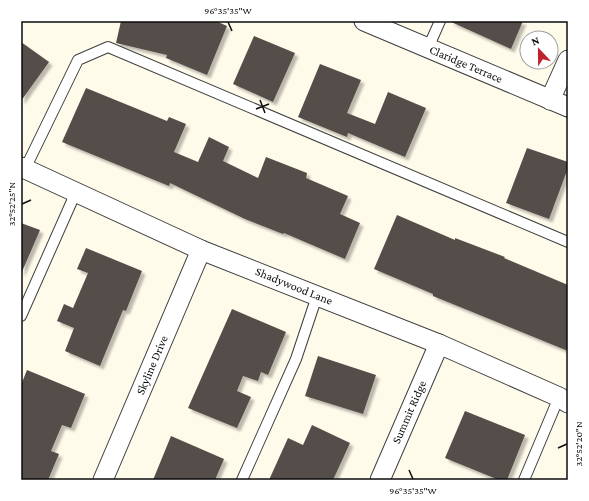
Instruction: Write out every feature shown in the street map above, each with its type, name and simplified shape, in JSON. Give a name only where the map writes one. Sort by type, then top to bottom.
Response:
[{"type":"street","name":"Claridge Terrace","points":[[364,21],[568,107]]},
{"type":"street","points":[[550,100],[568,60]]},
{"type":"street","name":"Shadywood Lane","points":[[23,168],[201,250],[439,344],[564,400]]},
{"type":"street","name":"Skyline Drive","points":[[103,480],[201,250]]},
{"type":"street","name":"Summit Ridge","points":[[380,480],[439,344]]},
{"type":"lane","points":[[428,48],[440,21]]},
{"type":"lane","points":[[23,168],[78,60],[108,47],[568,242]]},
{"type":"lane","points":[[21,316],[76,192]]},
{"type":"lane","points":[[242,480],[296,359],[317,296]]},
{"type":"lane","points":[[524,480],[564,400]]},
{"type":"building","points":[[121,21],[216,21],[227,26],[207,75],[166,58],[167,55],[116,43]]},
{"type":"building","points":[[449,21],[523,21],[511,49]]},
{"type":"building","points":[[254,36],[295,53],[273,102],[233,84]]},
{"type":"building","points":[[21,42],[49,62],[21,101]]},
{"type":"building","points":[[320,64],[361,80],[347,113],[375,124],[388,92],[426,108],[405,157],[348,133],[347,137],[298,117]]},
{"type":"building","points":[[86,88],[167,121],[169,117],[186,124],[174,152],[198,162],[209,137],[229,147],[223,161],[258,178],[266,157],[307,173],[306,178],[348,196],[340,214],[360,223],[345,259],[284,233],[283,234],[245,219],[170,183],[169,186],[62,142]]},
{"type":"building","points":[[527,148],[568,162],[568,168],[549,219],[506,203]]},
{"type":"building","points":[[397,215],[455,240],[455,238],[505,257],[504,258],[568,285],[568,351],[433,296],[433,294],[374,269]]},
{"type":"building","points":[[21,223],[40,230],[21,274]]},
{"type":"building","points":[[86,248],[142,271],[126,311],[123,310],[100,366],[65,351],[74,328],[57,321],[64,304],[73,308],[88,273],[77,269]]},
{"type":"building","points":[[232,309],[286,332],[268,375],[261,372],[258,381],[243,376],[237,391],[251,397],[237,428],[188,408]]},
{"type":"building","points":[[318,356],[376,375],[363,414],[305,396]]},
{"type":"building","points":[[27,370],[85,394],[71,428],[62,425],[51,451],[59,454],[48,480],[21,480],[21,385]]},
{"type":"building","points":[[465,411],[525,435],[507,480],[499,480],[445,458]]},
{"type":"building","points":[[312,425],[350,443],[333,480],[269,480],[288,438],[303,445]]},
{"type":"building","points":[[171,436],[224,459],[215,480],[153,480]]}]
